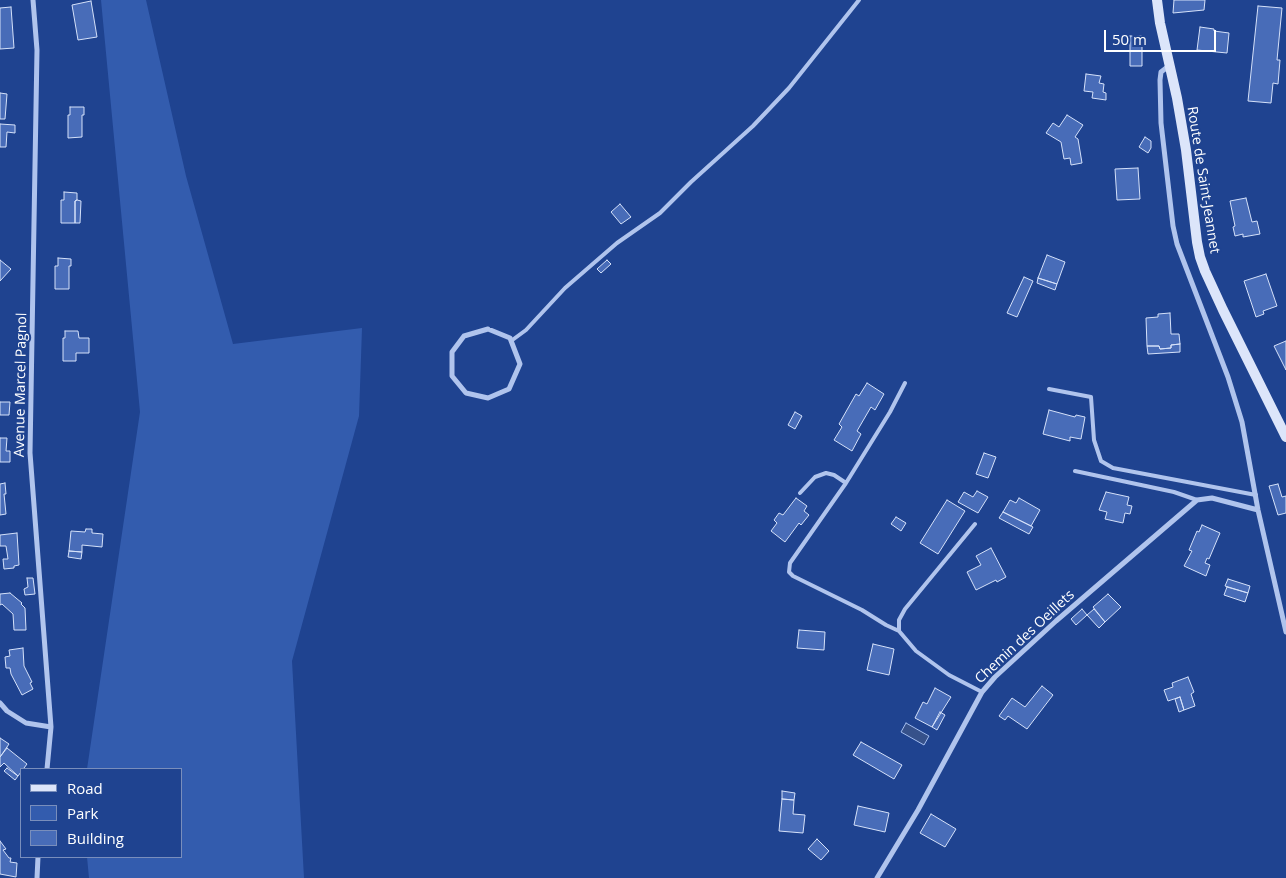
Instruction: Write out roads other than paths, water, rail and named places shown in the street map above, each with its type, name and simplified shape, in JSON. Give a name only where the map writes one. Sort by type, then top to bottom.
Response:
[{"type":"main road","name":"Route de Saint-Jeannet","points":[[1157,0],[1186,150],[1197,242],[1204,271],[1286,437]]},
{"type":"street","name":"Avenue Marcel Pagnol","points":[[33,0],[38,50],[30,453],[51,727],[47,768]]},
{"type":"street","points":[[1170,65],[1161,72],[1160,80],[1161,123],[1173,226],[1177,244],[1228,377],[1242,422],[1258,510],[1286,632]]},
{"type":"street","points":[[488,329],[510,338],[511,341],[520,364],[509,389],[488,398],[466,393],[452,376],[452,352],[464,336],[488,329]]},
{"type":"street","points":[[1197,500],[1212,498],[1258,510]]},
{"type":"street","name":"Chemin des Oeillets","points":[[877,878],[918,810],[982,692],[995,677],[1056,621],[1197,500]]},
{"type":"street","points":[[0,703],[7,711],[26,723],[51,727]]},
{"type":"street","points":[[36,878],[38,858]]},
{"type":"lane","points":[[511,341],[526,330],[565,288],[617,243],[660,213],[753,126],[789,88],[859,0]]},
{"type":"lane","points":[[905,383],[890,412],[846,483],[790,563],[789,572],[793,576],[862,610],[899,631],[916,651],[949,676],[982,692]]},
{"type":"lane","points":[[1048,389],[1091,397],[1094,440],[1101,461],[1113,468],[1256,495]]},
{"type":"lane","points":[[1075,471],[1174,492],[1197,500]]},
{"type":"lane","points":[[800,493],[814,477],[826,472],[846,483]]},
{"type":"lane","points":[[899,631],[899,620],[905,609],[975,524]]}]
